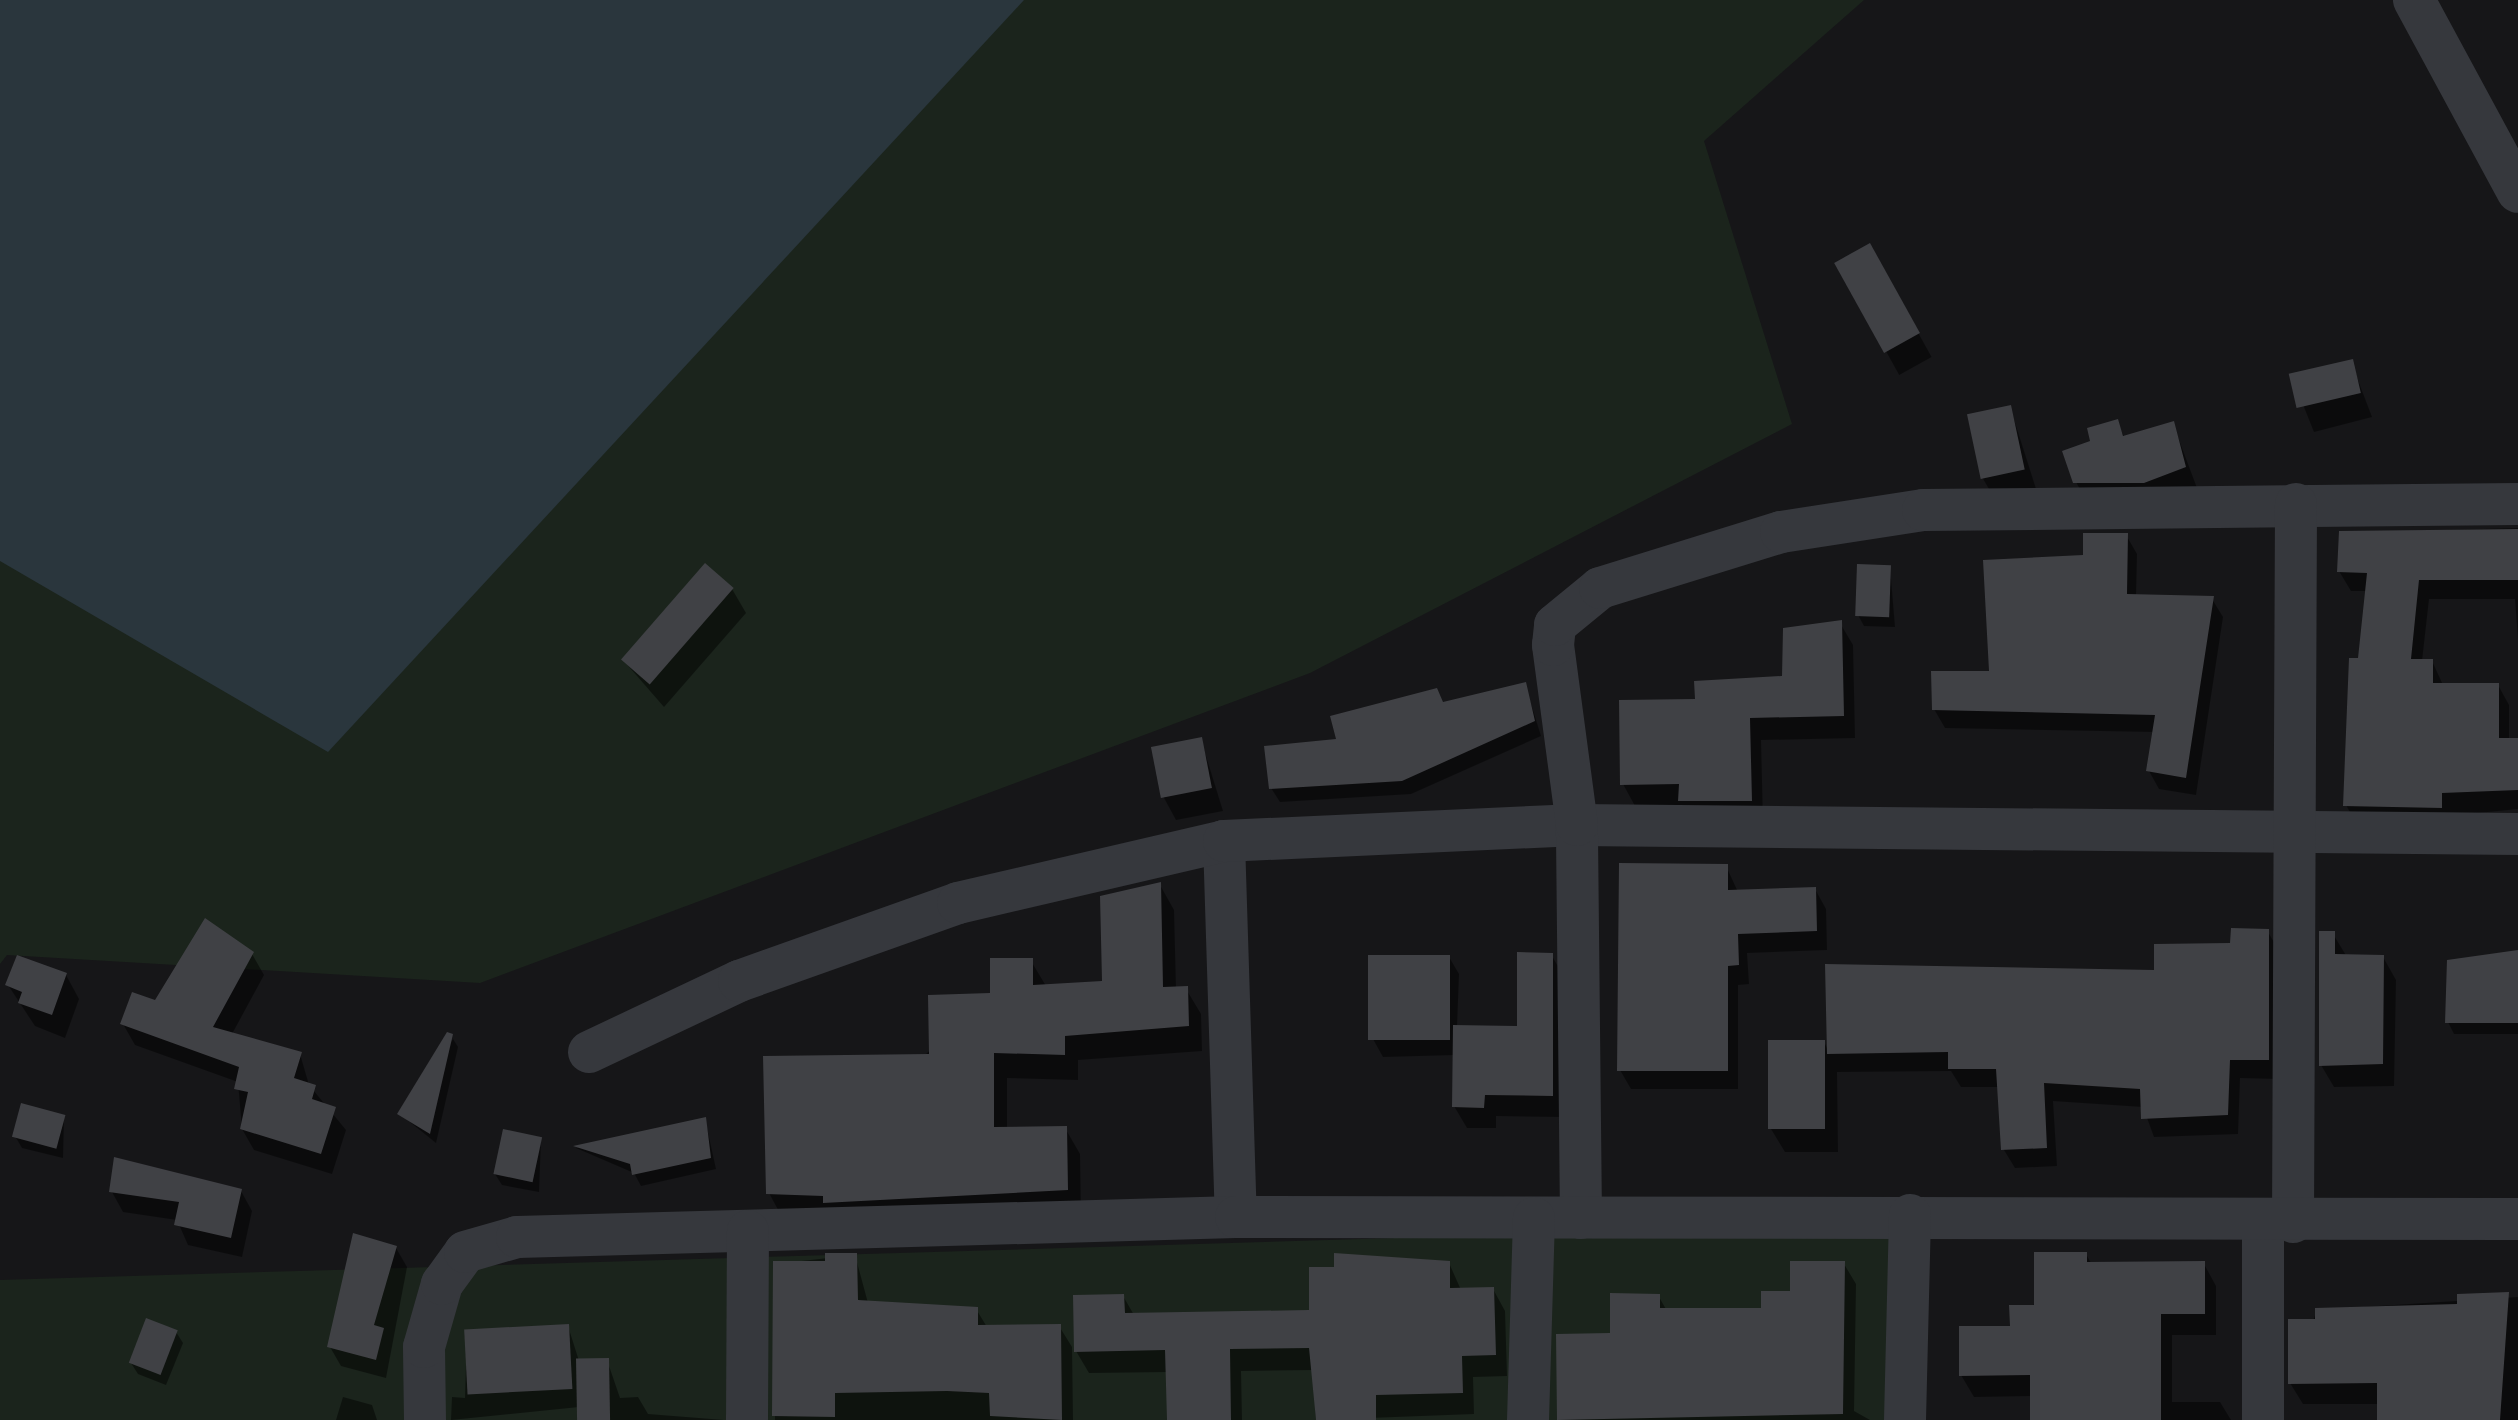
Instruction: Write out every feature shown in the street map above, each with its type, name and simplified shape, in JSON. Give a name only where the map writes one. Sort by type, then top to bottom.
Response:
[{"type":"street","points":[[2414,0],[2518,192]]},
{"type":"street","points":[[2263,1420],[2299,832],[2296,504]]},
{"type":"street","points":[[1581,1218],[1577,824],[1553,645],[1555,625],[1600,588],[1782,532],[1923,510],[2518,504]]},
{"type":"street","points":[[588,1052],[739,981],[958,903],[1224,841],[1577,824],[2518,834]]},
{"type":"street","points":[[1224,841],[1236,1217]]},
{"type":"street","points":[[1905,1420],[1910,1214]]},
{"type":"street","points":[[425,1420],[424,1347],[442,1284],[466,1252],[516,1237],[1236,1217],[1910,1214],[2278,1222],[2518,1219]]},
{"type":"street","points":[[1528,1420],[1534,1218]]},
{"type":"street","points":[[747,1420],[748,1231]]},
{"type":"shaded area","points":[[0,0],[1864,0],[1704,141],[1792,424],[1310,673],[480,983],[7,955],[0,964]]},
{"type":"shaded area","points":[[0,0],[1024,0],[328,752],[0,561]]},
{"type":"shaded area","points":[[1895,1223],[1900,1420],[0,1420],[0,1280]]},
{"type":"building","points":[[1870,243],[1920,333],[1884,353],[1834,263]]},
{"type":"building","points":[[2353,359],[2361,393],[2297,408],[2289,374]]},
{"type":"building","points":[[2011,405],[2025,470],[1981,479],[1967,414]]},
{"type":"building","points":[[2118,419],[2123,436],[2174,421],[2186,467],[2144,483],[2073,483],[2062,451],[2090,441],[2087,428]]},
{"type":"building","points":[[2518,529],[2518,580],[2419,580],[2411,659],[2433,659],[2433,683],[2499,683],[2499,738],[2518,738],[2518,790],[2442,793],[2442,808],[2343,806],[2349,658],[2358,658],[2367,573],[2337,572],[2339,531]]},
{"type":"building","points":[[2083,533],[2128,533],[2127,594],[2214,596],[2186,778],[2146,771],[2155,715],[1932,710],[1931,671],[1989,671],[1983,560],[2083,555]]},
{"type":"building","points":[[705,563],[734,588],[650,685],[621,660]]},
{"type":"building","points":[[1857,564],[1891,565],[1889,617],[1855,616]]},
{"type":"building","points":[[1842,620],[1844,716],[1750,718],[1752,801],[1678,801],[1679,784],[1620,785],[1619,700],[1695,699],[1694,681],[1782,676],[1783,628]]},
{"type":"building","points":[[1526,682],[1535,721],[1402,781],[1269,789],[1264,746],[1336,739],[1330,716],[1437,688],[1443,702]]},
{"type":"building","points":[[1202,737],[1212,788],[1161,798],[1151,747]]},
{"type":"building","points":[[1619,863],[1728,864],[1728,890],[1816,887],[1817,931],[1738,934],[1739,965],[1728,966],[1728,1071],[1617,1071]]},
{"type":"building","points":[[1161,882],[1163,987],[1188,986],[1189,1026],[1065,1036],[1065,1055],[994,1053],[994,1127],[1067,1126],[1068,1190],[823,1203],[823,1196],[766,1194],[763,1056],[929,1054],[928,995],[990,993],[990,958],[1033,958],[1033,985],[1102,981],[1100,896]]},
{"type":"building","points":[[205,918],[254,952],[213,1027],[302,1052],[294,1078],[316,1085],[312,1099],[336,1107],[321,1154],[240,1129],[248,1092],[234,1089],[239,1067],[120,1024],[132,992],[155,1000]]},
{"type":"building","points":[[2231,928],[2269,929],[2269,1060],[2230,1060],[2228,1115],[2141,1119],[2140,1089],[2044,1083],[2047,1148],[2001,1150],[1996,1069],[1948,1069],[1948,1052],[1827,1054],[1825,964],[2154,970],[2154,944],[2230,943]]},
{"type":"building","points":[[2319,931],[2335,931],[2335,954],[2384,955],[2383,1064],[2319,1066]]},
{"type":"building","points":[[2518,950],[2518,1023],[2445,1023],[2447,960]]},
{"type":"building","points":[[1517,952],[1553,953],[1553,1096],[1485,1095],[1484,1108],[1452,1107],[1453,1025],[1517,1026]]},
{"type":"building","points":[[17,955],[67,973],[52,1015],[18,1003],[22,992],[5,985]]},
{"type":"building","points":[[1368,955],[1450,955],[1450,1040],[1368,1040]]},
{"type":"building","points":[[447,1032],[453,1034],[430,1134],[397,1114]]},
{"type":"building","points":[[1768,1040],[1825,1040],[1825,1129],[1768,1129]]},
{"type":"building","points":[[21,1103],[65,1115],[56,1149],[12,1137]]},
{"type":"building","points":[[706,1117],[711,1158],[632,1175],[630,1164],[573,1146]]},
{"type":"building","points":[[503,1129],[542,1137],[533,1182],[493,1174]]},
{"type":"building","points":[[114,1157],[242,1189],[231,1238],[174,1225],[179,1202],[109,1192]]},
{"type":"building","points":[[353,1233],[397,1246],[374,1325],[384,1328],[376,1360],[327,1347]]},
{"type":"building","points":[[2034,1252],[2087,1252],[2087,1262],[2205,1261],[2205,1314],[2161,1314],[2161,1420],[2030,1420],[2030,1375],[1959,1376],[1959,1326],[2010,1326],[2009,1305],[2034,1305]]},
{"type":"building","points":[[825,1253],[857,1253],[858,1300],[978,1307],[978,1325],[1061,1324],[1062,1420],[990,1416],[989,1393],[947,1391],[835,1393],[835,1417],[772,1416],[773,1261],[825,1261]]},
{"type":"building","points":[[1334,1253],[1450,1261],[1450,1288],[1494,1287],[1496,1355],[1462,1356],[1463,1393],[1376,1395],[1376,1420],[1316,1420],[1309,1348],[1230,1349],[1231,1420],[1167,1420],[1165,1350],[1074,1352],[1073,1295],[1124,1294],[1125,1313],[1309,1310],[1309,1267],[1334,1267]]},
{"type":"building","points":[[1790,1261],[1845,1261],[1843,1414],[1557,1420],[1556,1334],[1610,1333],[1610,1293],[1660,1294],[1660,1308],[1761,1308],[1761,1291],[1790,1291]]},
{"type":"building","points":[[2509,1292],[2500,1420],[2377,1420],[2377,1383],[2288,1384],[2288,1319],[2315,1319],[2315,1308],[2457,1304],[2457,1294]]},
{"type":"building","points":[[146,1318],[178,1330],[161,1375],[129,1363]]},
{"type":"building","points":[[569,1324],[572,1389],[468,1394],[464,1329]]},
{"type":"building","points":[[609,1358],[610,1420],[577,1420],[576,1359]]}]
